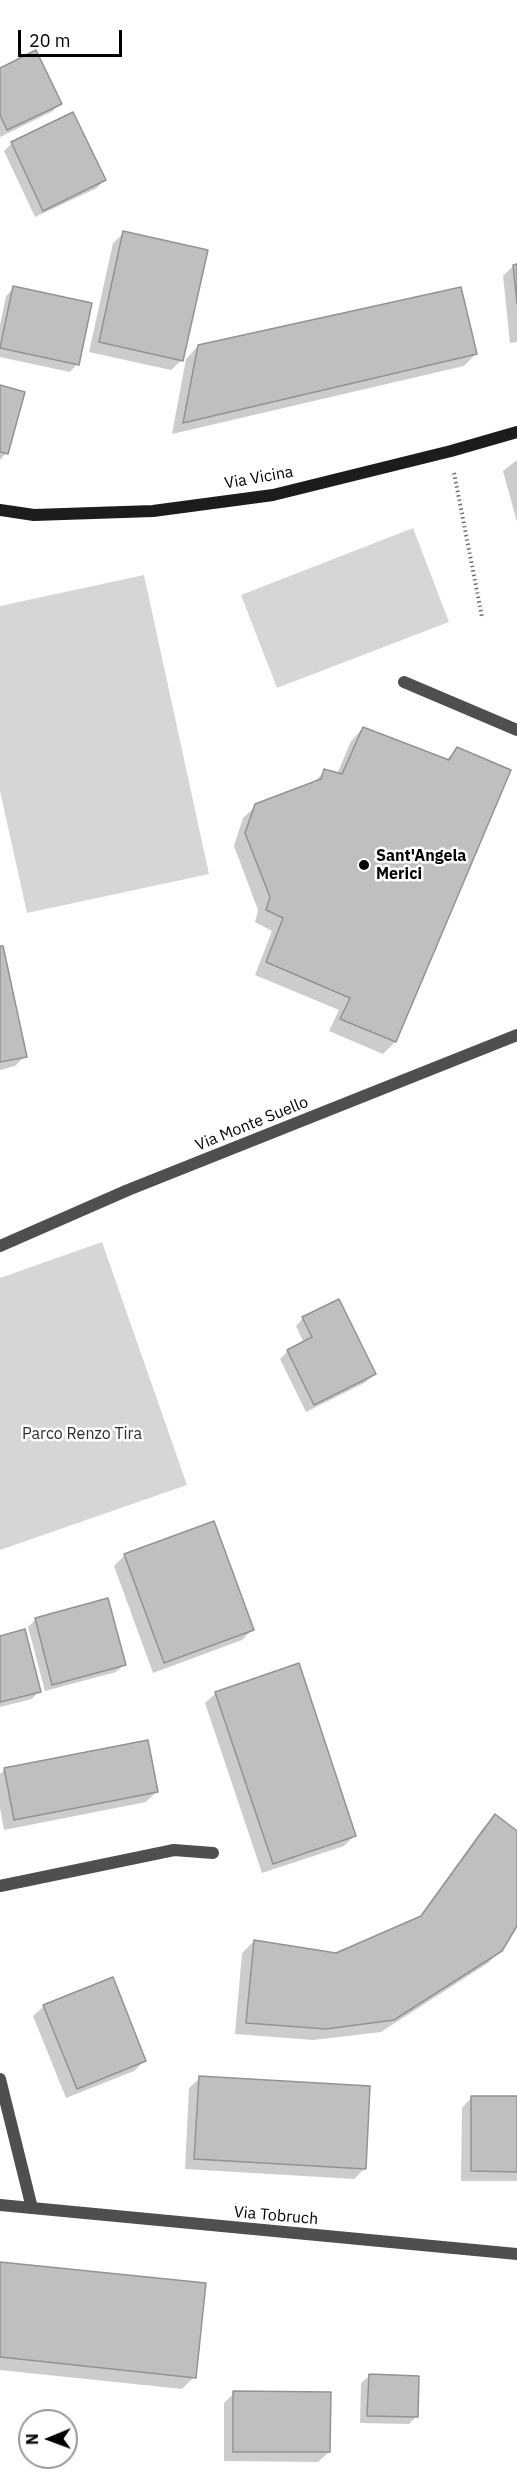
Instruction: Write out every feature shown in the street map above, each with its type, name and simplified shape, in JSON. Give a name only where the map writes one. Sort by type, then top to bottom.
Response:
[{"type":"street","name":"Via Vicina","points":[[0,510],[34,515],[153,511],[273,495],[451,451],[517,432]]},
{"type":"street","points":[[404,682],[517,730]]},
{"type":"street","name":"Via Monte Suello","points":[[0,1246],[128,1190],[517,1035]]},
{"type":"street","points":[[0,1886],[174,1850],[213,1853]]},
{"type":"street","points":[[0,2079],[32,2208]]},
{"type":"street","name":"Via Tobruch","points":[[0,2205],[517,2254]]},
{"type":"path","points":[[456,485],[482,617]]},
{"type":"green space","points":[[413,528],[449,622],[277,688],[241,595]]},
{"type":"green space","points":[[144,575],[209,874],[27,913],[0,791],[0,606]]},
{"type":"green space","name":"Parco Renzo Tira","points":[[102,1242],[187,1485],[0,1550],[0,1278]]},
{"type":"building","points":[[36,50],[62,104],[7,130],[0,115],[0,68]]},
{"type":"building","points":[[73,112],[106,180],[43,211],[11,142]]},
{"type":"building","points":[[123,231],[208,250],[183,361],[99,342]]},
{"type":"building","points":[[517,264],[517,304],[513,265]]},
{"type":"building","points":[[13,286],[92,303],[79,365],[0,348]]},
{"type":"building","points":[[461,287],[477,354],[183,423],[198,345]]},
{"type":"building","points":[[0,385],[25,392],[8,454],[0,452]]},
{"type":"building","name":"Sant'Angela Merici","points":[[363,727],[449,760],[457,747],[511,770],[396,1042],[340,1019],[350,998],[266,962],[283,918],[266,910],[270,897],[245,833],[255,804],[321,779],[324,769],[342,774]]},
{"type":"building","points":[[0,946],[3,946],[27,1057],[0,1062]]},
{"type":"building","points":[[339,1299],[376,1374],[314,1405],[287,1350],[312,1337],[302,1317]]},
{"type":"building","points":[[214,1521],[254,1630],[164,1663],[124,1554]]},
{"type":"building","points":[[108,1598],[126,1665],[52,1685],[35,1618]]},
{"type":"building","points":[[25,1629],[41,1692],[0,1702],[0,1636]]},
{"type":"building","points":[[299,1663],[356,1836],[273,1864],[215,1692]]},
{"type":"building","points":[[148,1740],[158,1792],[14,1820],[4,1768]]},
{"type":"building","points":[[495,1814],[517,1831],[517,1926],[502,1951],[394,2020],[326,2029],[246,2023],[254,1940],[336,1953],[421,1916]]},
{"type":"building","points":[[113,1977],[146,2061],[77,2089],[43,2005]]},
{"type":"building","points":[[199,2076],[370,2086],[366,2169],[194,2159]]},
{"type":"building","points":[[471,2096],[517,2096],[517,2172],[471,2171]]},
{"type":"building","points":[[0,2262],[206,2283],[196,2378],[0,2357]]},
{"type":"building","points":[[369,2374],[419,2376],[418,2417],[367,2416]]},
{"type":"building","points":[[233,2391],[331,2392],[330,2452],[233,2452]]},
{"type":"place","name":"Sant'Angela Merici","points":[[364,865]]}]
